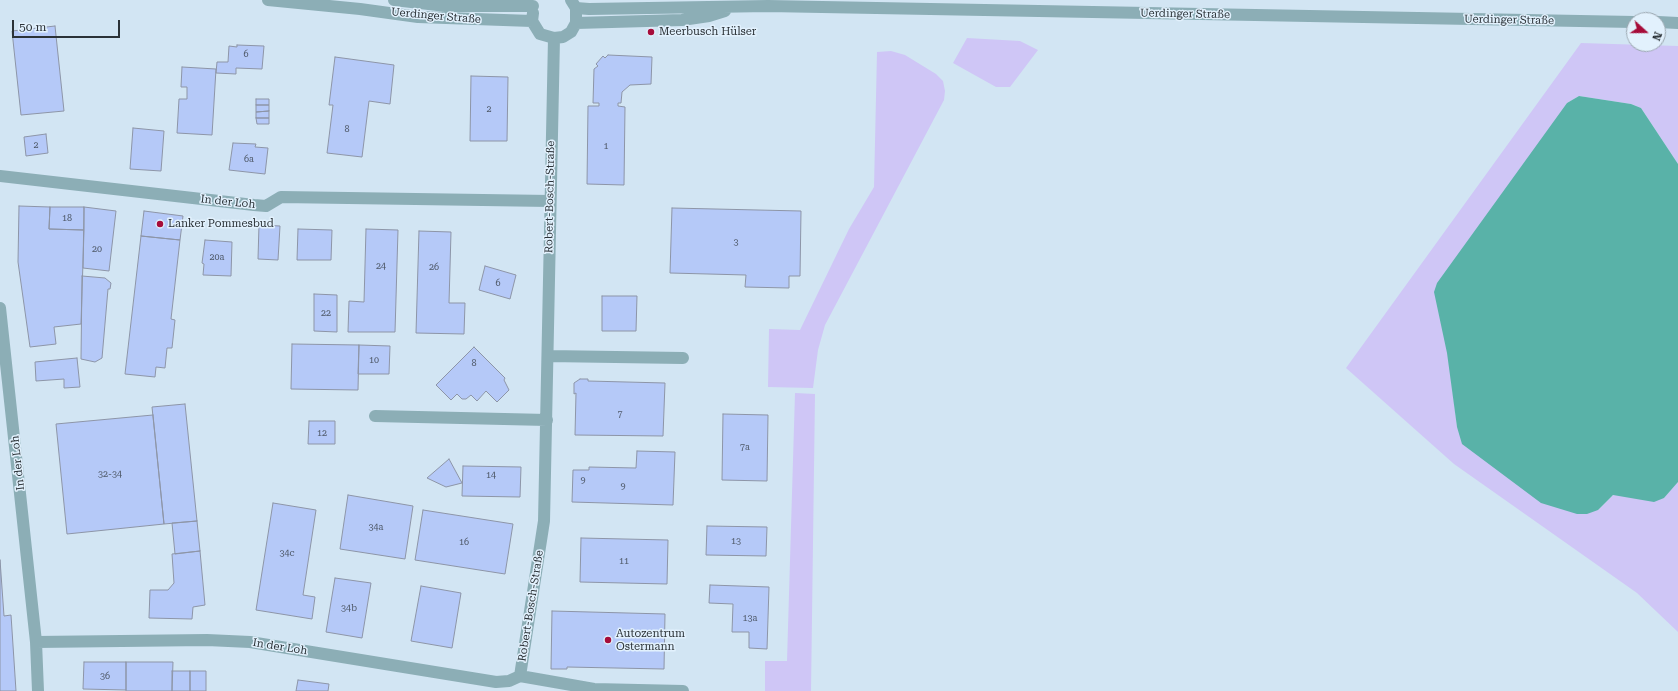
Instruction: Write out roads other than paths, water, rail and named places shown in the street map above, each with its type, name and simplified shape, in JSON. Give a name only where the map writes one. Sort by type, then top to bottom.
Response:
[{"type":"street","name":"Uerdinger Straße","points":[[268,0],[360,8],[418,17],[532,21],[536,3],[446,6],[394,0]]},
{"type":"street","name":"Uerdinger Straße","points":[[736,7],[709,16],[682,20],[576,24],[573,4],[589,9],[689,6],[768,6],[1626,22]]},
{"type":"street","points":[[532,21],[540,34],[554,38],[563,37],[571,32],[576,24]]},
{"type":"street","points":[[1666,22],[1678,23]]},
{"type":"street","name":"Robert-Bosch-Straße","points":[[554,38],[544,521],[520,676],[594,689],[683,691]]},
{"type":"street","name":"In der Loh","points":[[0,176],[266,206],[281,197],[550,201]]},
{"type":"street","name":"In der Loh","points":[[0,308],[4,380],[36,642],[38,691]]},
{"type":"street","points":[[548,356],[684,358]]},
{"type":"street","points":[[375,416],[547,420]]},
{"type":"street","name":"In der Loh","points":[[36,642],[207,640],[250,642],[496,682],[509,681],[520,676]]},
{"type":"place","name":"Meerbusch Hülser","points":[[651,32]]},
{"type":"place","name":"Lanker Pommesbud","points":[[160,224]]},
{"type":"place","name":"Autozentrum Ostermann","points":[[608,640]]}]
